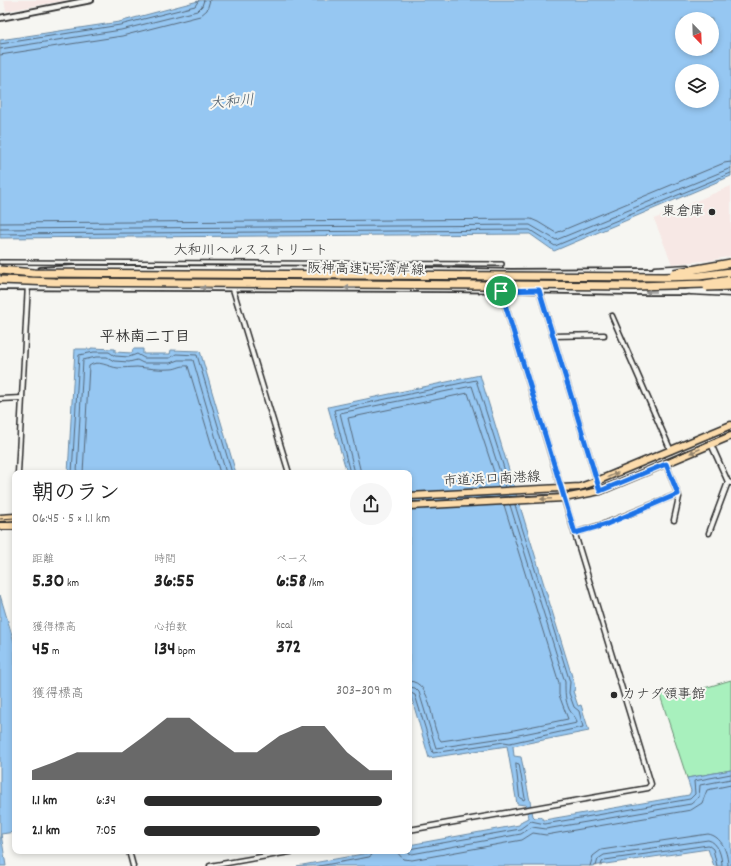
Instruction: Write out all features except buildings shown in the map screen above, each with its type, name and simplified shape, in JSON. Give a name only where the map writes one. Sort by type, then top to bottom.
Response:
[{"type":"highway","points":[[626,276],[673,273],[731,261]]},
{"type":"highway","name":"阪神高速4号湾岸線","points":[[0,270],[41,273],[626,276],[688,276],[731,272]]},
{"type":"highway","name":"阪神高速4号湾岸線","points":[[0,280],[54,282],[636,286],[690,285],[731,280]]},
{"type":"highway","points":[[636,286],[683,288],[731,286]]},
{"type":"main road","name":"市道浜口南港線","points":[[412,496],[580,487],[731,426]]},
{"type":"main road","name":"市道浜口南港線","points":[[412,506],[564,498],[600,491],[731,436]]},
{"type":"main road","points":[[0,518],[12,517]]},
{"type":"main road","points":[[0,526],[12,526]]},
{"type":"street","points":[[0,18],[92,0]]},
{"type":"street","points":[[600,272],[697,267],[731,261]]},
{"type":"street","name":"大和川ヘルスストリート","points":[[0,262],[502,264]]},
{"type":"street","points":[[0,276],[78,268],[600,272],[698,270],[731,266]]},
{"type":"street","points":[[231,269],[232,288],[288,470]]},
{"type":"street","points":[[18,470],[29,272]]},
{"type":"street","points":[[412,829],[648,788],[651,784],[501,291],[508,272]]},
{"type":"street","points":[[684,292],[731,286]]},
{"type":"street","points":[[0,287],[501,291],[539,290],[731,294]]},
{"type":"street","points":[[539,290],[600,491]]},
{"type":"street","points":[[612,316],[671,451]]},
{"type":"street","points":[[553,336],[604,335]]},
{"type":"street","points":[[0,399],[22,398]]},
{"type":"street","points":[[710,533],[730,482],[711,444]]},
{"type":"street","points":[[666,464],[679,497],[674,520]]},
{"type":"street","points":[[575,533],[607,524],[678,494]]},
{"type":"street","points":[[130,854],[133,866]]},
{"type":"street","points":[[210,866],[278,854]]},
{"type":"shaded area","points":[[4,0],[68,0],[6,11]]},
{"type":"shaded area","points":[[731,186],[731,256],[713,260],[672,264],[654,219]]},
{"type":"green space","points":[[731,680],[731,770],[687,778],[659,692],[671,698]]},
{"type":"water","name":"大和川","points":[[202,0],[731,0],[731,176],[554,251],[530,234],[0,238],[0,40],[119,22]]},
{"type":"water","points":[[75,349],[115,349],[115,352],[132,353],[133,349],[143,349],[143,354],[170,354],[171,350],[200,351],[235,470],[68,470]]},
{"type":"water","points":[[480,375],[574,683],[575,690],[573,691],[578,706],[581,705],[589,731],[513,746],[514,756],[521,757],[533,816],[535,818],[540,817],[544,820],[689,795],[691,791],[687,778],[731,770],[731,866],[714,866],[708,849],[592,866],[297,866],[363,854],[412,854],[412,844],[519,825],[522,821],[528,818],[526,805],[517,804],[507,746],[429,758],[412,699],[412,470],[346,470],[328,407]]},
{"type":"water","points":[[0,595],[12,635],[12,832],[1,834],[6,866],[0,866]]},
{"type":"tram line","points":[[412,502],[558,494],[581,490],[603,485],[646,469],[731,431]]},
{"type":"tram line","points":[[0,519],[12,518]]},
{"type":"place","name":"東倉庫","points":[[712,212]]},
{"type":"place","name":"カナダ領事館","points":[[614,695]]},
{"type":"district","name":"平林南二丁目","points":[[145,338]]},
{"type":"route","points":[[539,290],[600,491],[666,464],[678,494],[607,524],[575,533],[501,291],[539,290]]}]
